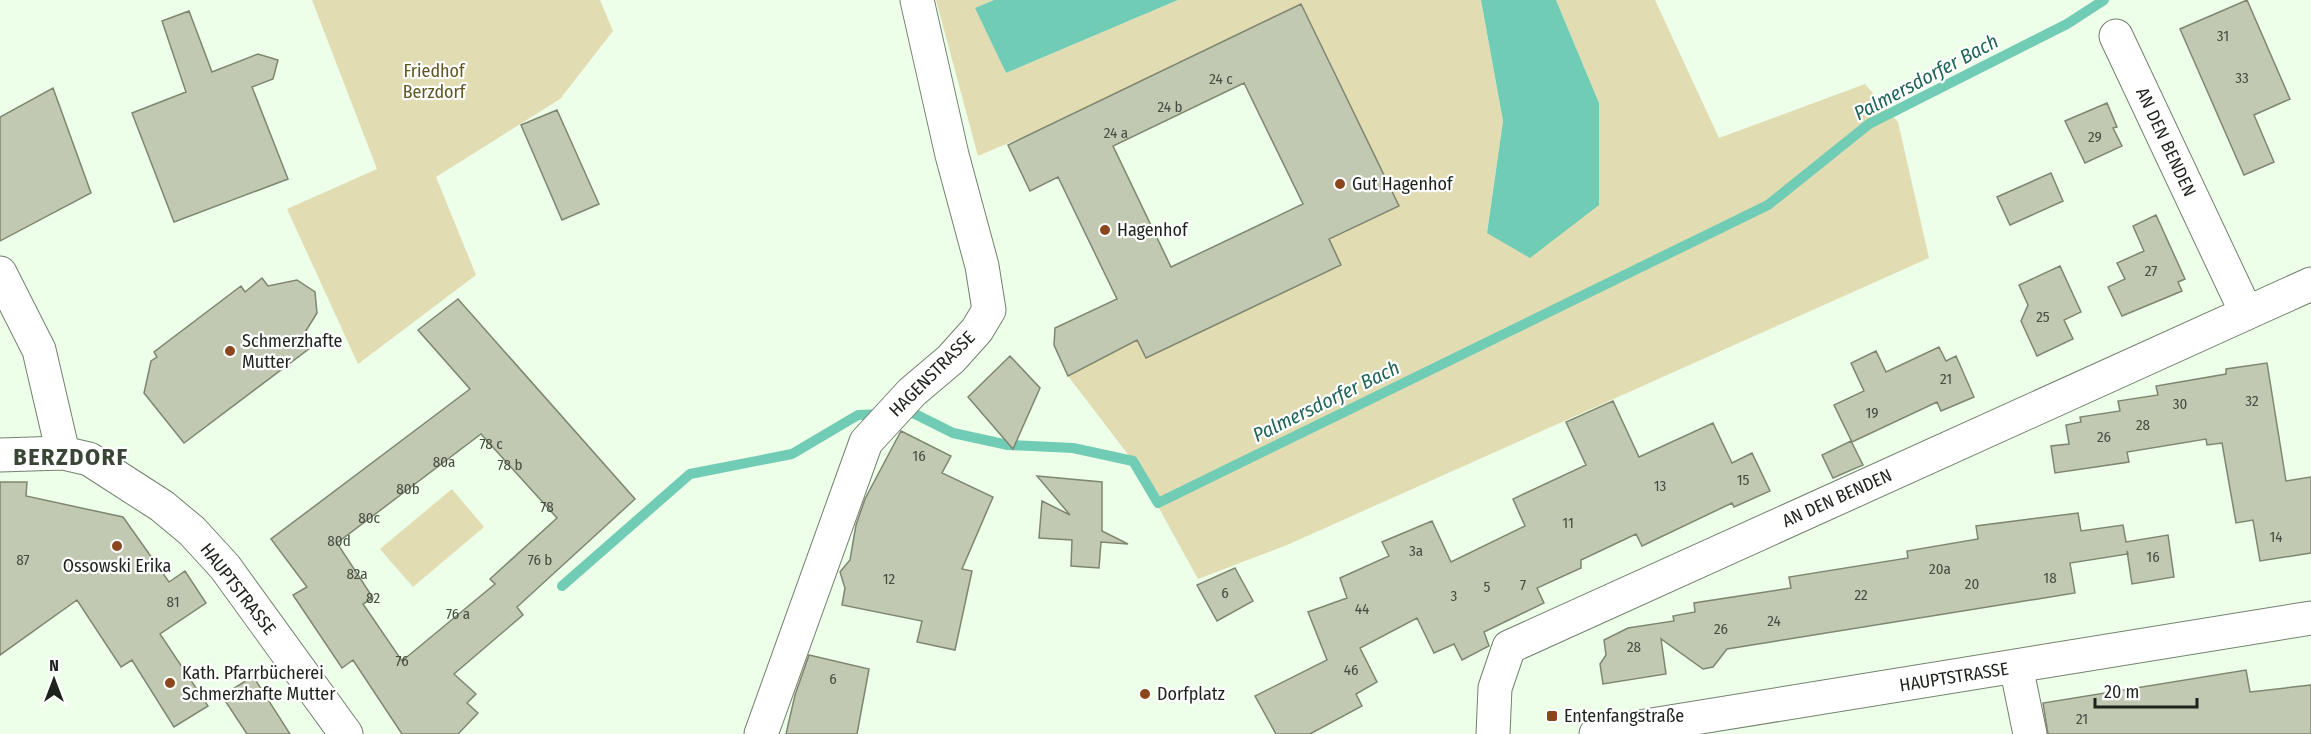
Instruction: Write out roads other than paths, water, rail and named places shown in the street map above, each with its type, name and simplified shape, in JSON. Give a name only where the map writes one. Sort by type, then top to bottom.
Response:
[{"type":"street","name":"HAGENSTRASSE","points":[[761,734],[866,442],[912,392],[951,359],[977,330],[989,310],[982,266],[952,154],[917,0]]},
{"type":"street","name":"AN DEN BENDEN","points":[[2116,36],[2246,312]]},
{"type":"street","points":[[0,273],[39,350],[63,453]]},
{"type":"street","name":"AN DEN BENDEN","points":[[1493,734],[1495,688],[1509,647],[2311,284]]},
{"type":"street","name":"HAUPTSTRASSE","points":[[0,454],[63,453],[89,459],[162,506],[192,531],[225,567],[346,734]]},
{"type":"street","name":"HAUPTSTRASSE","points":[[1596,734],[2311,618]]},
{"type":"street","points":[[2016,666],[2030,734]]},
{"type":"water","points":[[994,0],[1178,0],[1006,73],[975,8]]},
{"type":"water","points":[[1481,0],[1556,0],[1599,103],[1599,205],[1530,258],[1487,233],[1503,121]]},
{"type":"waterway","name":"Palmersdorfer Bach","points":[[901,413],[913,413],[953,433],[1008,445],[1073,448],[1133,461],[1158,503],[1768,205],[1869,124],[2067,24],[2104,0]]},
{"type":"waterway","name":"Palmersdorfer Bach","points":[[562,586],[690,474],[792,454],[858,415],[882,414]]},
{"type":"place","name":"Gut Hagenhof","points":[[1340,184]]},
{"type":"place","name":"Hagenhof","points":[[1105,230]]},
{"type":"place","name":"Schmerzhafte Mutter","points":[[230,351]]},
{"type":"place","name":"Ossowski Erika","points":[[117,546]]},
{"type":"place","name":"Kath. Pfarrbücherei Schmerzhafte Mutter","points":[[170,683]]},
{"type":"place","name":"Dorfplatz","points":[[1145,694]]},
{"type":"place","name":"Entenfangstraße","points":[[1552,716]]},
{"type":"district","name":"BERZDORF","points":[[71,457]]},
{"type":"park label","name":"Friedhof Berzdorf","points":[[434,82]]}]
